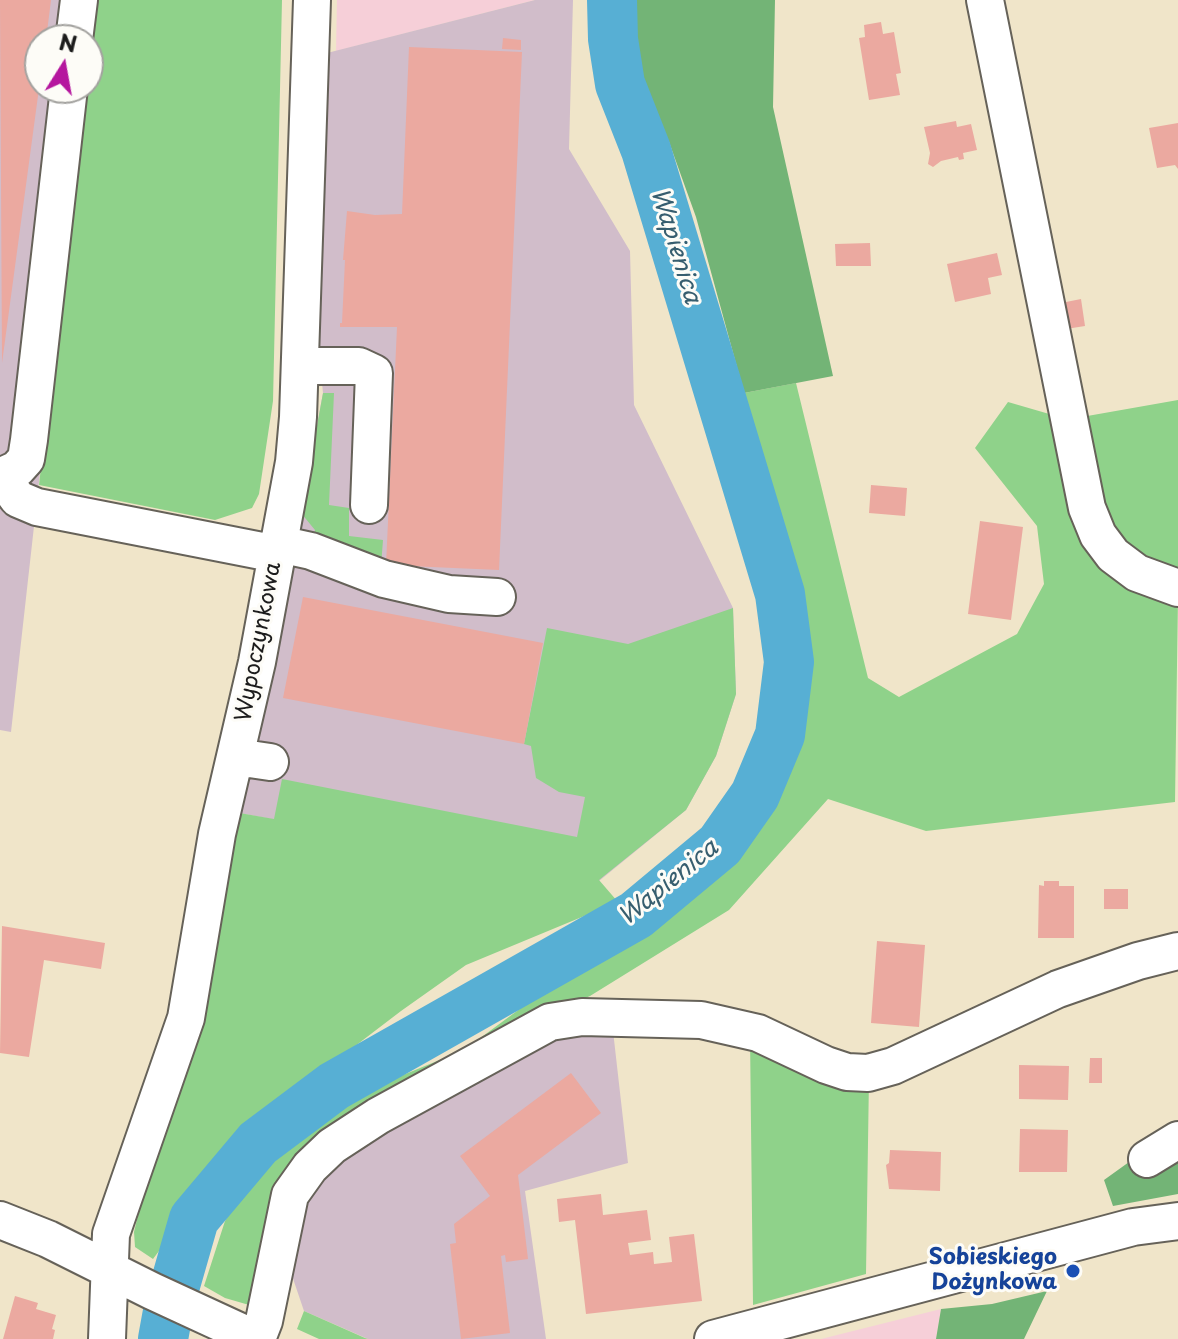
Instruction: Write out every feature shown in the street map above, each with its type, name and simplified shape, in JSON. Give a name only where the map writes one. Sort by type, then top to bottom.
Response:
[{"type":"street","points":[[76,24],[79,0]]},
{"type":"street","name":"Wypoczynkowa","points":[[107,1339],[109,1244],[115,1218],[186,1018],[217,834],[253,760],[278,549],[294,462],[312,0]]},
{"type":"street","points":[[985,0],[1087,508],[1098,535],[1113,555],[1137,573],[1178,588]]},
{"type":"street","points":[[67,104],[26,459],[17,469],[1,477],[18,499],[37,507],[278,549],[311,551],[384,579],[449,594],[497,597]]},
{"type":"street","points":[[300,366],[359,366],[374,373],[369,505]]},
{"type":"street","points":[[0,1220],[48,1239],[257,1339],[264,1321],[290,1195],[310,1167],[332,1146],[378,1116],[550,1022],[565,1018],[616,1017],[716,1022],[758,1033],[826,1065],[847,1072],[868,1073],[893,1066],[1058,989],[1138,961],[1178,951]]},
{"type":"street","points":[[1147,1159],[1178,1140]]},
{"type":"street","points":[[713,1339],[1133,1227],[1178,1221]]},
{"type":"shaded area","points":[[0,0],[93,0],[90,24],[24,24],[24,104],[81,104],[11,732],[0,730]]},
{"type":"shaded area","points":[[337,0],[535,0],[336,51]]},
{"type":"shaded area","points":[[535,0],[573,0],[569,149],[630,251],[634,405],[733,608],[736,694],[716,756],[686,810],[599,881],[234,812],[259,736],[323,393],[318,341],[327,53]]},
{"type":"shaded area","points":[[612,1022],[628,1163],[525,1191],[546,1339],[368,1339],[304,1311],[284,1252],[312,1171],[551,1028]]},
{"type":"shaded area","points":[[941,1309],[936,1339],[821,1339]]},
{"type":"green space","points":[[93,0],[282,0],[273,401],[259,494],[252,508],[215,520],[39,485],[81,104],[104,104],[104,24],[90,24]]},
{"type":"green space","points":[[623,0],[775,0],[773,107],[833,376],[744,393],[696,217],[669,142],[625,56]]},
{"type":"green space","points":[[796,383],[868,678],[899,697],[1017,634],[1044,584],[1037,526],[975,448],[1008,402],[1063,418],[1081,510],[1178,596],[1175,802],[926,831],[828,799],[729,910],[590,996],[565,1007],[329,1143],[256,1307],[225,1298],[204,1286],[225,1221],[267,1150],[381,1084],[464,1050],[555,983],[645,926],[766,816],[789,774],[811,666],[804,592],[744,393]]},
{"type":"green space","points":[[323,393],[334,393],[329,505],[349,508],[349,536],[383,540],[381,566],[314,534],[315,530],[301,513]]},
{"type":"green space","points":[[1178,400],[1178,582],[1116,550],[1076,418]]},
{"type":"green space","points":[[733,608],[736,694],[716,756],[686,810],[599,880],[618,902],[466,965],[401,1011],[308,1082],[239,1144],[153,1259],[135,1247],[134,1232],[234,812],[274,819],[282,779],[577,837],[585,797],[559,792],[536,778],[531,746],[524,744],[547,628],[628,644]]},
{"type":"green space","points":[[750,1035],[869,1077],[866,1274],[753,1305]]},
{"type":"green space","points":[[1178,1151],[1178,1194],[1113,1206],[1104,1180],[1136,1157]]},
{"type":"green space","points":[[1047,1291],[1024,1339],[936,1339],[941,1309],[992,1304]]},
{"type":"green space","points":[[304,1311],[368,1339],[319,1339],[297,1329]]},
{"type":"building","points":[[0,0],[51,0],[48,24],[24,24],[24,104],[37,104],[2,363]]},
{"type":"building","points":[[881,22],[883,34],[894,32],[901,73],[896,74],[900,95],[869,100],[859,38],[865,37],[864,25]]},
{"type":"building","points":[[503,38],[521,40],[521,50],[502,49]]},
{"type":"building","points":[[409,47],[522,52],[499,570],[386,565],[397,327],[340,327],[347,211],[375,215],[402,214]]},
{"type":"building","points":[[956,121],[957,127],[971,124],[977,150],[963,153],[964,159],[959,160],[958,157],[941,161],[933,167],[928,164],[930,153],[924,127]]},
{"type":"building","points":[[1178,123],[1178,169],[1175,165],[1157,168],[1149,128]]},
{"type":"building","points":[[870,243],[871,266],[836,266],[835,244]]},
{"type":"building","points":[[997,253],[1002,275],[988,278],[991,294],[955,302],[947,264]]},
{"type":"building","points":[[1081,299],[1085,326],[1066,329],[1061,303]]},
{"type":"building","points":[[871,485],[907,488],[905,516],[869,513]]},
{"type":"building","points":[[980,521],[1023,527],[1011,620],[968,614]]},
{"type":"building","points":[[303,597],[543,643],[524,744],[283,698]]},
{"type":"building","points":[[1044,881],[1059,881],[1059,886],[1074,886],[1074,938],[1038,938],[1039,885],[1044,886]]},
{"type":"building","points":[[1104,889],[1128,889],[1128,909],[1104,909]]},
{"type":"building","points":[[2,926],[105,943],[101,969],[44,960],[29,1057],[0,1053]]},
{"type":"building","points":[[877,941],[925,945],[919,1027],[871,1023]]},
{"type":"building","points":[[1090,1058],[1102,1058],[1102,1083],[1089,1083]]},
{"type":"building","points":[[1019,1065],[1069,1066],[1068,1100],[1019,1099]]},
{"type":"building","points":[[571,1073],[601,1113],[518,1175],[528,1259],[506,1262],[505,1255],[501,1256],[510,1333],[461,1339],[450,1244],[456,1243],[454,1224],[490,1196],[460,1156]]},
{"type":"building","points":[[1020,1129],[1068,1130],[1067,1172],[1019,1172]]},
{"type":"building","points":[[890,1150],[941,1152],[940,1191],[889,1189],[886,1165]]},
{"type":"building","points":[[601,1194],[603,1215],[647,1210],[651,1240],[628,1243],[630,1255],[653,1252],[654,1264],[672,1262],[669,1237],[694,1234],[702,1301],[586,1314],[575,1220],[559,1222],[557,1199]]},
{"type":"building","points":[[15,1296],[38,1303],[36,1309],[56,1315],[53,1339],[3,1339]]},
{"type":"waterway","name":"Wapienica","points":[[163,1339],[169,1306],[194,1219],[258,1143],[334,1086],[636,915],[720,845],[755,795],[780,735],[789,662],[780,594],[646,150],[620,84],[613,39],[612,0]]},
{"type":"place","name":"Sobieskiego Dożynkowa","points":[[1073,1271]]}]
